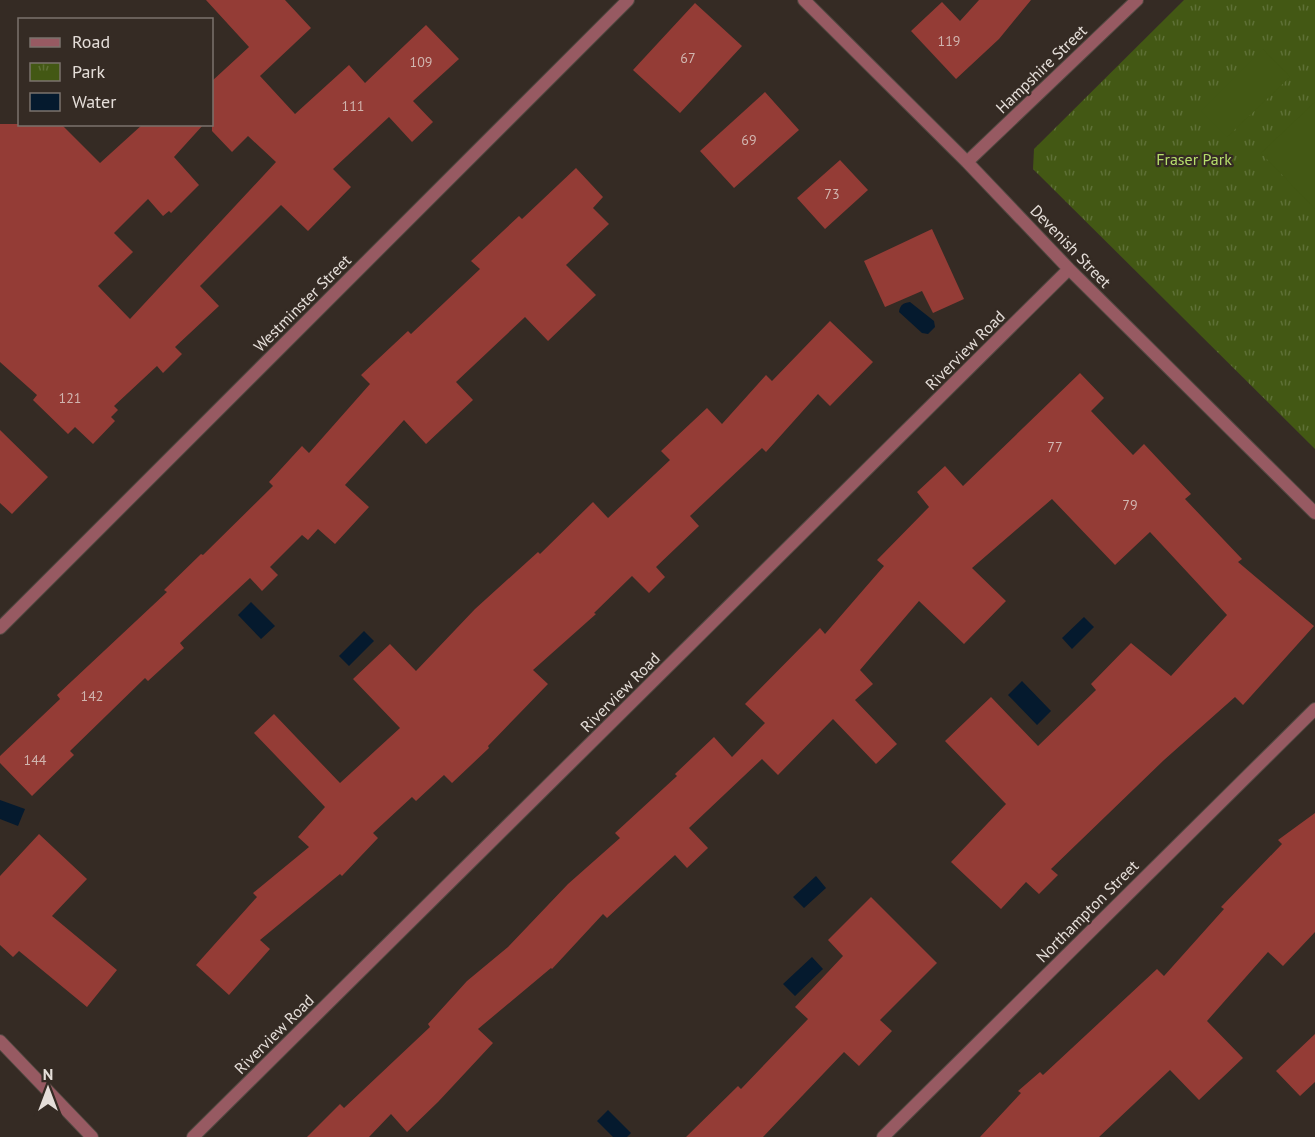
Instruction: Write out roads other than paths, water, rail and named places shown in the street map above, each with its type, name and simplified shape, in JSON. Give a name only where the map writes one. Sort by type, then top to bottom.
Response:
[{"type":"street","name":"Westminster Street","points":[[0,628],[628,0]]},
{"type":"street","name":"Devenish Street","points":[[804,0],[967,162],[1069,269],[1315,513]]},
{"type":"street","name":"Hampshire Street","points":[[967,162],[1137,0]]},
{"type":"street","name":"Riverview Road","points":[[193,1137],[1069,269]]},
{"type":"street","name":"Northampton Street","points":[[883,1137],[1315,709]]},
{"type":"street","points":[[0,1041],[92,1137]]},
{"type":"water","points":[[910,302],[934,321],[935,327],[928,334],[922,333],[899,312],[902,305]]},
{"type":"water","points":[[251,602],[275,626],[261,639],[238,615]]},
{"type":"water","points":[[1084,617],[1094,627],[1072,649],[1062,638]]},
{"type":"water","points":[[364,631],[374,641],[349,666],[339,656]]},
{"type":"water","points":[[1022,681],[1051,711],[1037,725],[1008,695]]},
{"type":"water","points":[[0,800],[25,809],[18,826],[0,819]]},
{"type":"water","points":[[816,876],[826,888],[804,908],[793,897]]},
{"type":"water","points":[[812,957],[823,969],[795,996],[783,984]]},
{"type":"water","points":[[608,1110],[631,1133],[627,1137],[613,1137],[597,1121]]},
{"type":"park label","name":"Fraser Park","points":[[1194,159]]}]
